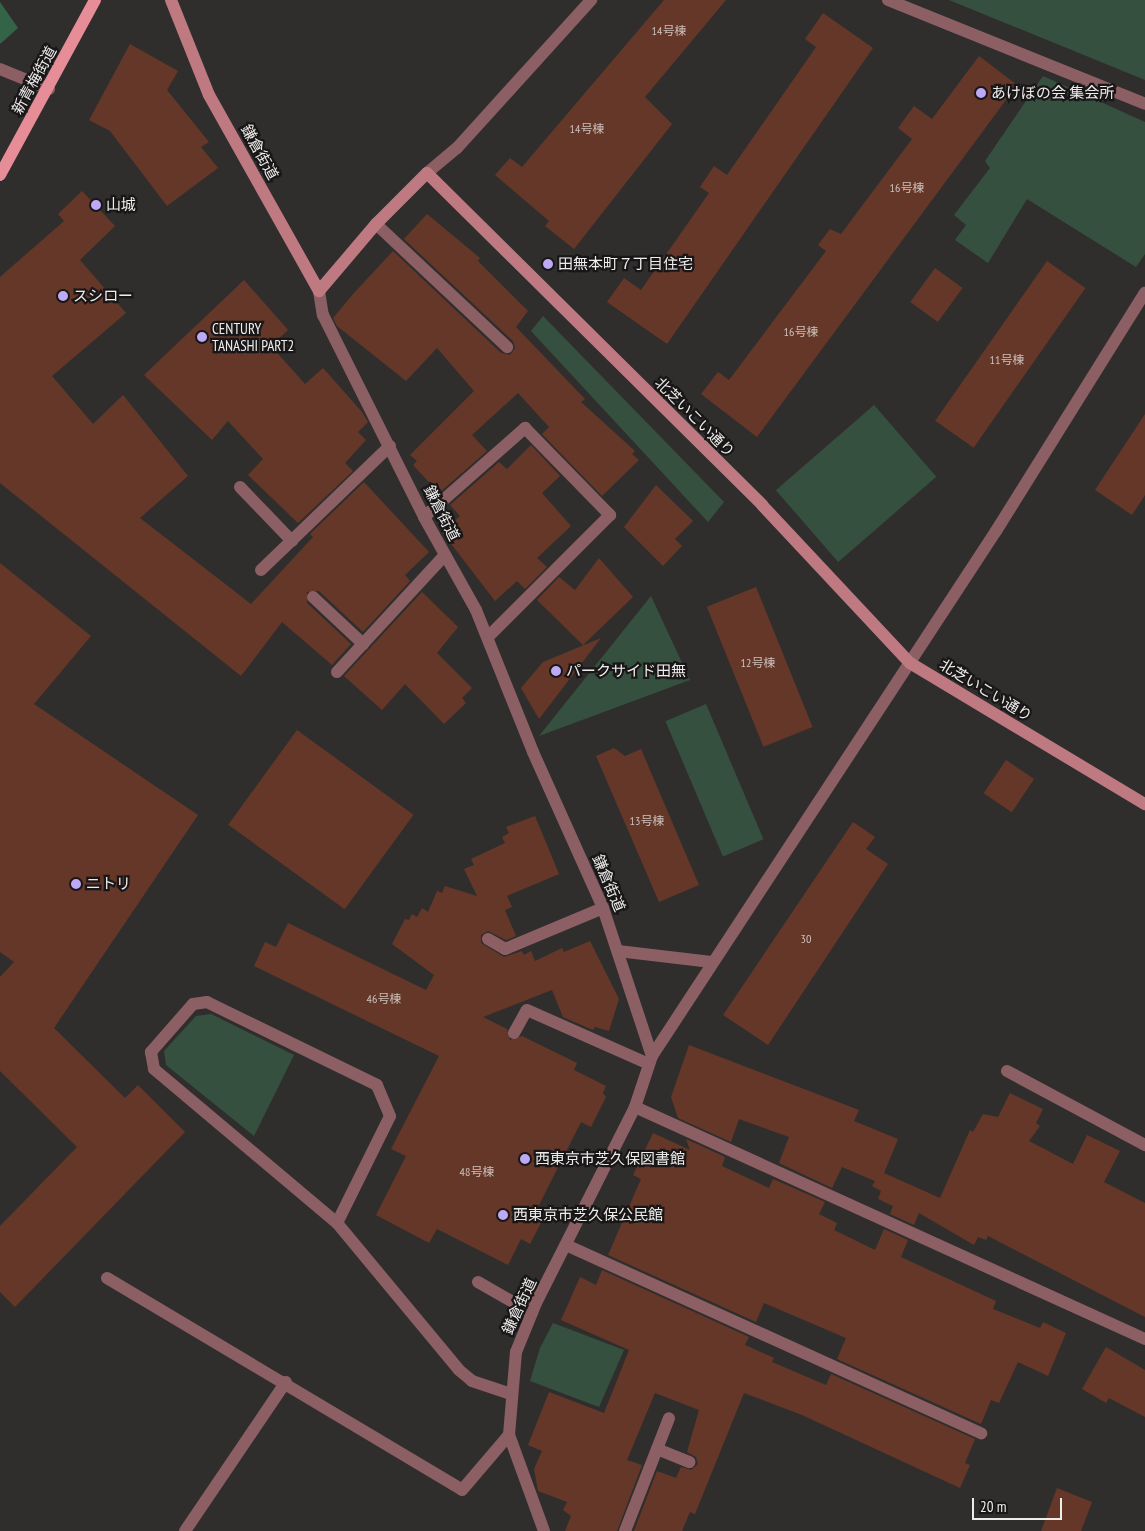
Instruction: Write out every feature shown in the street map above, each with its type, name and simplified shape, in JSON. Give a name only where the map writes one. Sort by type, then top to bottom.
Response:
[{"type":"main road","name":"新青梅街道","points":[[0,175],[49,89],[95,0]]},
{"type":"street","name":"鎌倉街道","points":[[171,0],[209,95],[318,291],[323,315],[424,516],[476,610],[533,752],[603,908],[618,951],[650,1060]]},
{"type":"street","points":[[318,291],[376,224],[427,174],[457,148],[590,0]]},
{"type":"street","points":[[888,0],[1145,104]]},
{"type":"street","points":[[0,69],[49,89]]},
{"type":"street","name":"北芝いこい通り","points":[[427,174],[762,505],[910,663],[1145,804]]},
{"type":"street","points":[[376,224],[507,347]]},
{"type":"street","name":"鎌倉街道","points":[[544,1531],[508,1435],[516,1352],[532,1313],[635,1107],[650,1060],[711,962],[910,663],[1145,293]]},
{"type":"street","points":[[424,516],[525,428],[610,515],[488,637]]},
{"type":"street","points":[[261,570],[390,446]]},
{"type":"street","points":[[240,487],[292,541]]},
{"type":"street","points":[[336,672],[445,555]]},
{"type":"street","points":[[314,597],[364,644]]},
{"type":"street","points":[[488,939],[505,949],[603,908]]},
{"type":"street","points":[[618,951],[711,962]]},
{"type":"street","points":[[337,1223],[390,1116],[377,1085],[208,1002],[193,1004],[151,1052],[154,1068],[337,1223],[459,1370],[472,1381],[511,1394]]},
{"type":"street","points":[[514,1033],[527,1010],[650,1060]]},
{"type":"street","points":[[1007,1070],[1145,1145]]},
{"type":"street","points":[[635,1107],[1145,1339]]},
{"type":"street","points":[[566,1245],[981,1433]]},
{"type":"street","points":[[107,1278],[286,1382],[462,1490],[508,1435]]},
{"type":"street","points":[[478,1282],[532,1313]]},
{"type":"street","points":[[185,1531],[286,1382]]},
{"type":"street","points":[[625,1531],[669,1418]]},
{"type":"street","points":[[657,1449],[690,1462]]},
{"type":"green space","points":[[949,0],[1145,0],[1145,80]]},
{"type":"green space","points":[[0,2],[18,28],[0,44]]},
{"type":"green space","points":[[1043,76],[1145,122],[1145,254],[1136,267],[1027,199],[988,263],[955,240],[966,225],[954,215],[990,168],[985,161]]},
{"type":"green space","points":[[543,316],[724,502],[708,522],[531,331]]},
{"type":"green space","points":[[874,405],[936,477],[838,562],[776,490]]},
{"type":"green space","points":[[651,596],[690,680],[539,736]]},
{"type":"green space","points":[[706,704],[763,839],[723,857],[665,721]]},
{"type":"green space","points":[[211,1014],[294,1055],[254,1136],[166,1065],[164,1051],[196,1016]]},
{"type":"green space","points":[[553,1323],[624,1350],[599,1407],[530,1381],[540,1348]]},
{"type":"building","points":[[664,0],[726,0],[645,97],[672,124],[574,249],[545,226],[549,221],[495,175],[510,158],[522,167]]},
{"type":"building","points":[[823,13],[873,48],[667,344],[607,302],[624,278],[641,290],[709,193],[700,187],[714,166],[727,175],[816,47],[805,39]]},
{"type":"building","points":[[130,44],[178,71],[167,90],[209,142],[201,147],[218,168],[167,206],[110,131],[89,120]]},
{"type":"building","points":[[979,56],[1017,85],[757,437],[701,394],[718,372],[729,380],[826,251],[818,245],[830,229],[841,234],[912,139],[898,128],[914,106],[932,119]]},
{"type":"building","points":[[82,191],[115,226],[80,260],[126,313],[52,376],[93,424],[123,395],[188,476],[140,518],[251,604],[313,537],[310,534],[364,482],[429,552],[405,575],[410,581],[363,632],[319,591],[307,592],[307,603],[351,644],[332,665],[282,622],[241,676],[0,483],[0,277],[64,221],[58,214]]},
{"type":"building","points":[[427,214],[480,258],[478,261],[528,311],[516,327],[585,399],[581,402],[635,451],[632,454],[639,460],[602,496],[542,434],[549,427],[518,393],[472,435],[487,451],[439,493],[413,465],[417,461],[410,455],[474,391],[437,348],[406,381],[337,326],[333,318],[354,293],[393,251],[501,353],[510,355],[515,348],[513,341],[404,239]]},
{"type":"building","points":[[1047,261],[1086,288],[974,448],[935,421]]},
{"type":"building","points":[[935,268],[963,288],[938,322],[910,302]]},
{"type":"building","points":[[244,280],[288,330],[271,346],[305,384],[323,368],[362,412],[368,422],[358,432],[366,440],[345,463],[353,471],[298,523],[248,475],[263,459],[228,421],[212,440],[144,375]]},
{"type":"building","points":[[1145,414],[1145,495],[1132,515],[1095,490]]},
{"type":"building","points":[[531,445],[560,476],[542,493],[571,526],[537,558],[547,567],[525,589],[517,581],[495,601],[442,532],[460,516],[450,505],[499,462],[507,469]]},
{"type":"building","points":[[656,485],[693,521],[675,539],[682,546],[663,566],[624,527]]},
{"type":"building","points":[[599,558],[633,597],[583,645],[537,600],[559,577],[575,590]]},
{"type":"building","points":[[0,563],[91,636],[34,704],[198,815],[54,1028],[125,1098],[138,1085],[185,1132],[15,1307],[0,1292],[0,1226],[77,1147],[0,1071],[0,977],[14,962],[0,952]]},
{"type":"building","points":[[756,587],[813,727],[763,747],[707,607]]},
{"type":"building","points":[[422,592],[458,627],[437,653],[472,688],[462,698],[466,703],[444,724],[405,684],[382,710],[344,676]]},
{"type":"building","name":"パークサイド田無","points":[[601,638],[539,719],[521,688],[543,662]]},
{"type":"building","points":[[297,730],[413,815],[345,909],[228,825]]},
{"type":"building","points":[[614,748],[625,756],[641,749],[699,885],[659,902],[596,756]]},
{"type":"building","points":[[1006,760],[1034,779],[1012,812],[984,793]]},
{"type":"building","points":[[535,816],[559,874],[507,896],[512,907],[505,910],[516,936],[506,940],[488,931],[481,935],[481,943],[504,957],[522,951],[524,955],[531,951],[535,961],[562,948],[564,952],[590,941],[619,999],[609,1031],[595,1027],[593,1030],[563,1017],[552,990],[483,1017],[507,1029],[510,1040],[522,1036],[577,1063],[574,1070],[606,1086],[603,1093],[606,1097],[591,1127],[581,1122],[535,1213],[544,1217],[530,1244],[521,1239],[508,1265],[437,1229],[429,1243],[376,1215],[406,1156],[391,1149],[439,1056],[254,966],[265,942],[276,947],[288,923],[426,990],[434,975],[392,944],[405,919],[409,920],[412,914],[417,917],[422,908],[428,912],[437,891],[442,893],[445,886],[477,896],[464,869],[474,865],[471,859],[505,843],[502,837],[509,833],[506,827]]},
{"type":"building","points":[[853,822],[875,837],[866,849],[888,864],[768,1045],[723,1015]]},
{"type":"building","points":[[689,1045],[859,1110],[854,1121],[898,1139],[884,1173],[940,1198],[970,1130],[973,1132],[983,1114],[998,1117],[1010,1093],[1043,1109],[1036,1123],[1040,1126],[1029,1141],[1073,1164],[1087,1135],[1120,1151],[1104,1182],[1145,1203],[1145,1317],[988,1236],[986,1240],[978,1237],[974,1245],[919,1213],[914,1225],[890,1214],[893,1206],[878,1199],[881,1191],[872,1186],[875,1181],[842,1167],[832,1188],[779,1163],[789,1137],[739,1119],[731,1142],[678,1118],[671,1097]]},
{"type":"building","points":[[653,1133],[690,1150],[686,1139],[725,1157],[722,1166],[769,1188],[773,1179],[825,1202],[819,1214],[837,1223],[834,1230],[875,1250],[884,1229],[908,1240],[901,1257],[996,1301],[993,1309],[1040,1328],[1043,1322],[1066,1333],[1048,1376],[1018,1362],[999,1403],[991,1400],[981,1424],[837,1359],[846,1338],[764,1303],[756,1322],[608,1255],[641,1179],[633,1175]]},
{"type":"building","points":[[602,1270],[749,1337],[745,1345],[774,1358],[772,1362],[826,1385],[831,1374],[975,1439],[965,1463],[970,1465],[960,1488],[802,1415],[744,1393],[695,1514],[690,1512],[682,1531],[634,1531],[657,1471],[676,1478],[681,1467],[691,1470],[698,1464],[696,1457],[687,1452],[699,1410],[655,1393],[627,1460],[642,1465],[617,1531],[565,1531],[571,1516],[563,1510],[567,1502],[538,1491],[534,1469],[542,1451],[528,1445],[549,1392],[604,1413],[629,1350],[561,1320],[580,1277],[596,1285]]},
{"type":"building","points":[[1106,1347],[1145,1370],[1145,1417],[1109,1398],[1106,1403],[1082,1389]]},
{"type":"building","points":[[1057,1488],[1092,1502],[1081,1531],[1041,1531]]},
{"type":"place","name":"あけぼの会 集会所","points":[[981,93]]},
{"type":"place","name":"山城","points":[[96,205]]},
{"type":"place","name":"田無本町７丁目住宅","points":[[548,264]]},
{"type":"place","name":"スシロー","points":[[63,296]]},
{"type":"place","name":"CENTURY TANASHI PART2","points":[[202,337]]},
{"type":"place","name":"パークサイド田無","points":[[556,671]]},
{"type":"place","name":"ニトリ","points":[[76,884]]},
{"type":"place","name":"西東京市芝久保図書館","points":[[525,1159]]},
{"type":"place","name":"西東京市芝久保公民館","points":[[503,1215]]}]
